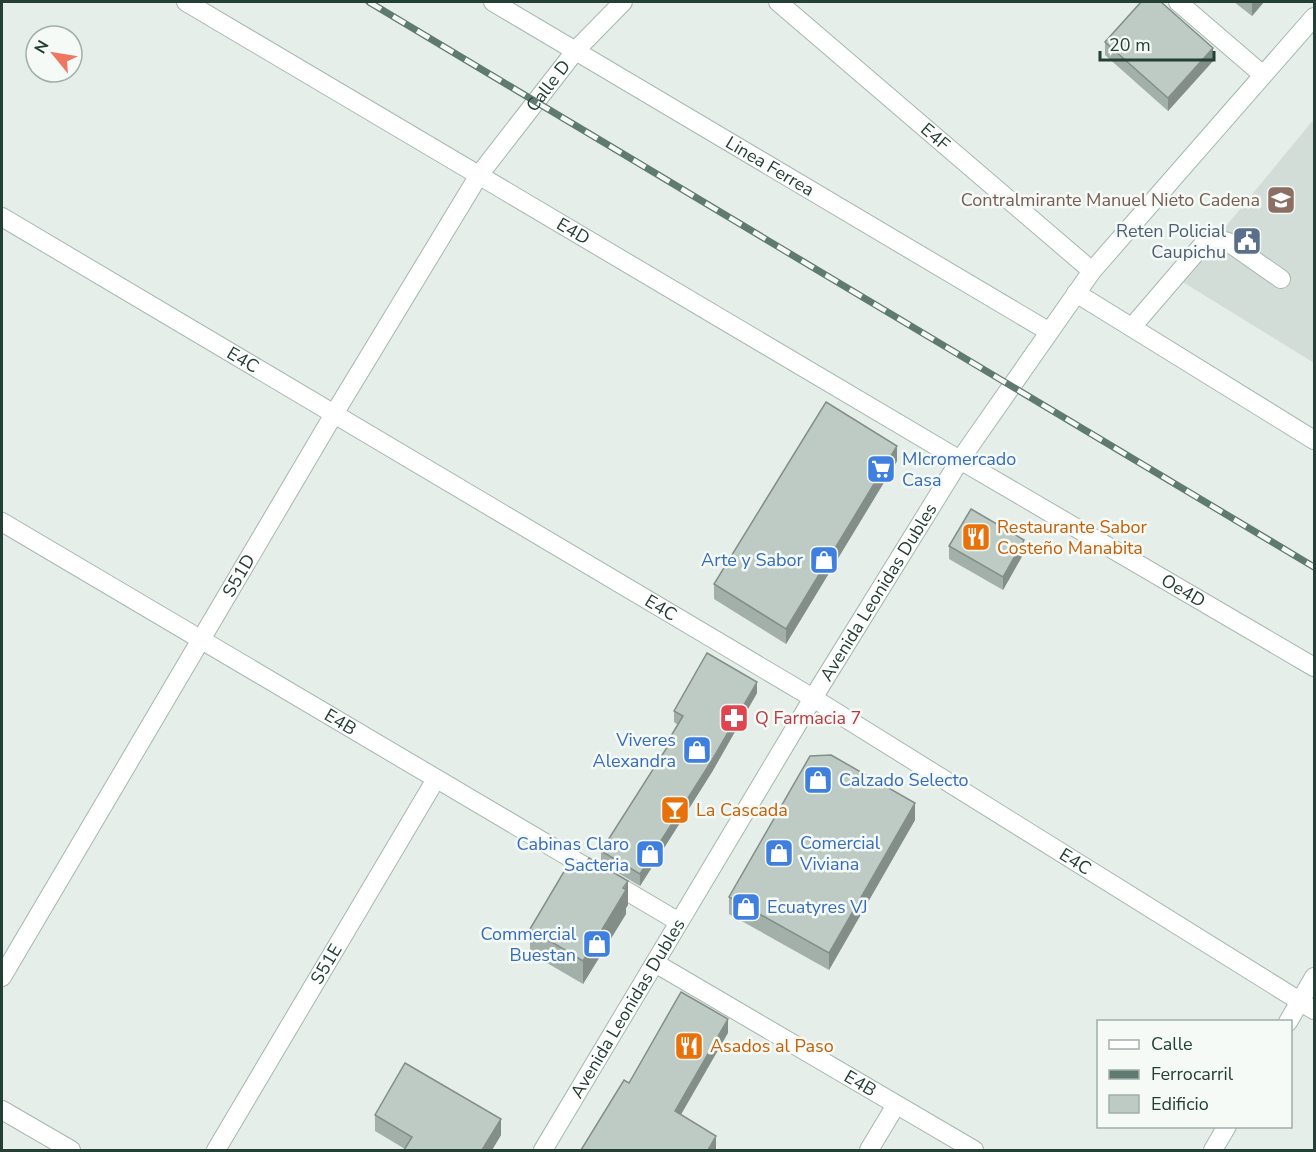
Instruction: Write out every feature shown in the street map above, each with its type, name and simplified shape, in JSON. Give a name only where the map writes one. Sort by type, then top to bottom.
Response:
[{"type":"street","name":"E4D","points":[[186,2],[960,460]]},
{"type":"street","name":"Linea Ferrea","points":[[494,2],[1048,331]]},
{"type":"street","name":"Calle D","points":[[479,176],[576,50],[623,2]]},
{"type":"street","name":"E4F","points":[[778,2],[1092,271]]},
{"type":"street","points":[[1178,2],[1263,75]]},
{"type":"street","name":"Avenida Leonidas Dubles","points":[[543,1150],[813,698],[960,460],[1092,271],[1314,17]]},
{"type":"street","name":"S51D","points":[[2,977],[334,414],[479,176]]},
{"type":"street","name":"E4C","points":[[2,217],[813,698],[1307,1005]]},
{"type":"street","points":[[1132,327],[1205,242],[1215,238],[1228,242],[1281,279]]},
{"type":"street","points":[[1076,293],[1314,440]]},
{"type":"street","name":"Oe4D","points":[[960,460],[1314,667]]},
{"type":"street","name":"E4B","points":[[2,522],[679,922]]},
{"type":"street","name":"S51E","points":[[216,1150],[436,779]]},
{"type":"street","name":"E4B","points":[[655,963],[974,1150]]},
{"type":"street","points":[[1290,1020],[1307,1005],[1314,977]]},
{"type":"street","points":[[869,1150],[896,1105]]},
{"type":"street","points":[[2,1110],[71,1150]]},
{"type":"street","points":[[1213,1150],[1226,1128]]},
{"type":"shaded area","name":"Contralmirante Manuel Nieto Cadena","points":[[1314,119],[1314,363],[1181,281]]},
{"type":"building","points":[[1141,2],[1161,2],[1213,48],[1168,98],[1105,42]]},
{"type":"building","points":[[826,402],[897,446],[786,629],[714,584]]},
{"type":"building","points":[[971,509],[1024,540],[1003,577],[949,546]]},
{"type":"building","points":[[707,653],[757,682],[712,760],[640,874],[601,851],[673,738],[671,736],[683,716],[674,711]]},
{"type":"building","points":[[831,755],[915,803],[829,953],[729,897],[810,756]]},
{"type":"building","points":[[572,858],[585,865],[589,858],[628,881],[623,888],[626,890],[583,961],[530,929]]},
{"type":"building","points":[[681,992],[728,1019],[675,1111],[716,1136],[708,1150],[581,1150],[624,1080],[629,1083]]},
{"type":"building","points":[[405,1063],[501,1119],[482,1150],[404,1150],[412,1137],[375,1115]]},
{"type":"railway","points":[[369,2],[1314,567]]},
{"type":"place","name":"Contralmirante Manuel Nieto Cadena","points":[[1281,200]]},
{"type":"place","name":"Reten Policial Caupichu","points":[[1247,241]]},
{"type":"place","name":"MIcromercado Casa","points":[[881,469]]},
{"type":"place","name":"Restaurante Sabor Costeño Manabita","points":[[976,537]]},
{"type":"place","name":"Arte y Sabor","points":[[824,560]]},
{"type":"place","name":"Q Farmacia 7","points":[[734,718]]},
{"type":"place","name":"Viveres Alexandra","points":[[697,750]]},
{"type":"place","name":"Calzado Selecto","points":[[818,780]]},
{"type":"place","name":"La Cascada","points":[[675,810]]},
{"type":"place","name":"Comercial Viviana","points":[[779,853]]},
{"type":"place","name":"Cabinas Claro Sacteria","points":[[650,854]]},
{"type":"place","name":"Ecuatyres VJ","points":[[746,907]]},
{"type":"place","name":"Commercial Buestan","points":[[597,944]]},
{"type":"place","name":"Asados al Paso","points":[[689,1046]]}]
